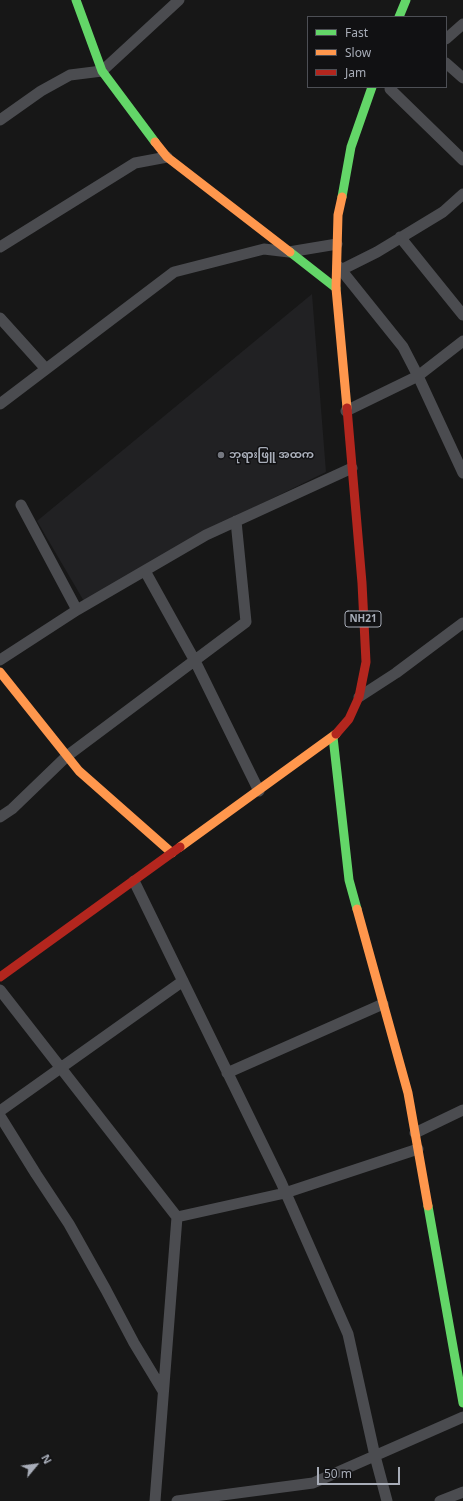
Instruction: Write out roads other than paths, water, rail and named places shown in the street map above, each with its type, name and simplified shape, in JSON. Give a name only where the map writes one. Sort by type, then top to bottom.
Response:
[{"type":"main road","points":[[76,0],[102,71],[167,157],[336,288]]},
{"type":"main road","points":[[399,16],[406,0]]},
{"type":"main road","name":"NH21","points":[[0,977],[333,737],[349,719],[359,698],[366,662],[362,583],[336,288],[339,267],[337,244],[338,215],[350,147],[371,90]]},
{"type":"main road","points":[[0,672],[79,771],[172,853]]},
{"type":"main road","points":[[333,737],[349,880],[408,1093],[463,1404]]},
{"type":"street","points":[[0,120],[41,91],[70,75],[102,71],[179,0]]},
{"type":"street","points":[[447,38],[463,24]]},
{"type":"street","points":[[447,64],[463,78]]},
{"type":"street","points":[[371,90],[392,88],[463,160]]},
{"type":"street","points":[[0,247],[135,163],[167,157]]},
{"type":"street","points":[[463,194],[443,212],[377,252],[339,267],[403,347],[463,473]]},
{"type":"street","points":[[400,237],[463,315]]},
{"type":"street","points":[[0,404],[174,272],[264,248],[289,252],[337,244]]},
{"type":"street","points":[[0,318],[46,370]]},
{"type":"street","points":[[346,411],[418,376],[463,341]]},
{"type":"street","points":[[0,660],[77,610],[206,535],[352,468]]},
{"type":"street","points":[[21,505],[77,610]]},
{"type":"street","points":[[0,817],[12,809],[67,756],[246,622],[236,521]]},
{"type":"street","points":[[145,571],[195,661],[259,791]]},
{"type":"street","points":[[359,698],[396,673],[463,623]]},
{"type":"street","points":[[134,881],[285,1193],[348,1334],[375,1456],[387,1501]]},
{"type":"street","points":[[0,1112],[183,981]]},
{"type":"street","points":[[0,990],[177,1217],[155,1501]]},
{"type":"street","points":[[227,1073],[384,1004]]},
{"type":"street","points":[[415,1133],[463,1110]]},
{"type":"street","points":[[0,1116],[69,1224],[134,1343],[163,1391]]},
{"type":"street","points":[[177,1217],[285,1193],[418,1149]]},
{"type":"street","points":[[177,1501],[239,1497],[313,1483],[463,1417]]},
{"type":"street","points":[[440,1501],[463,1492]]},
{"type":"place","name":"ဘုရားဖြူ အထက","points":[[221,455]]}]
